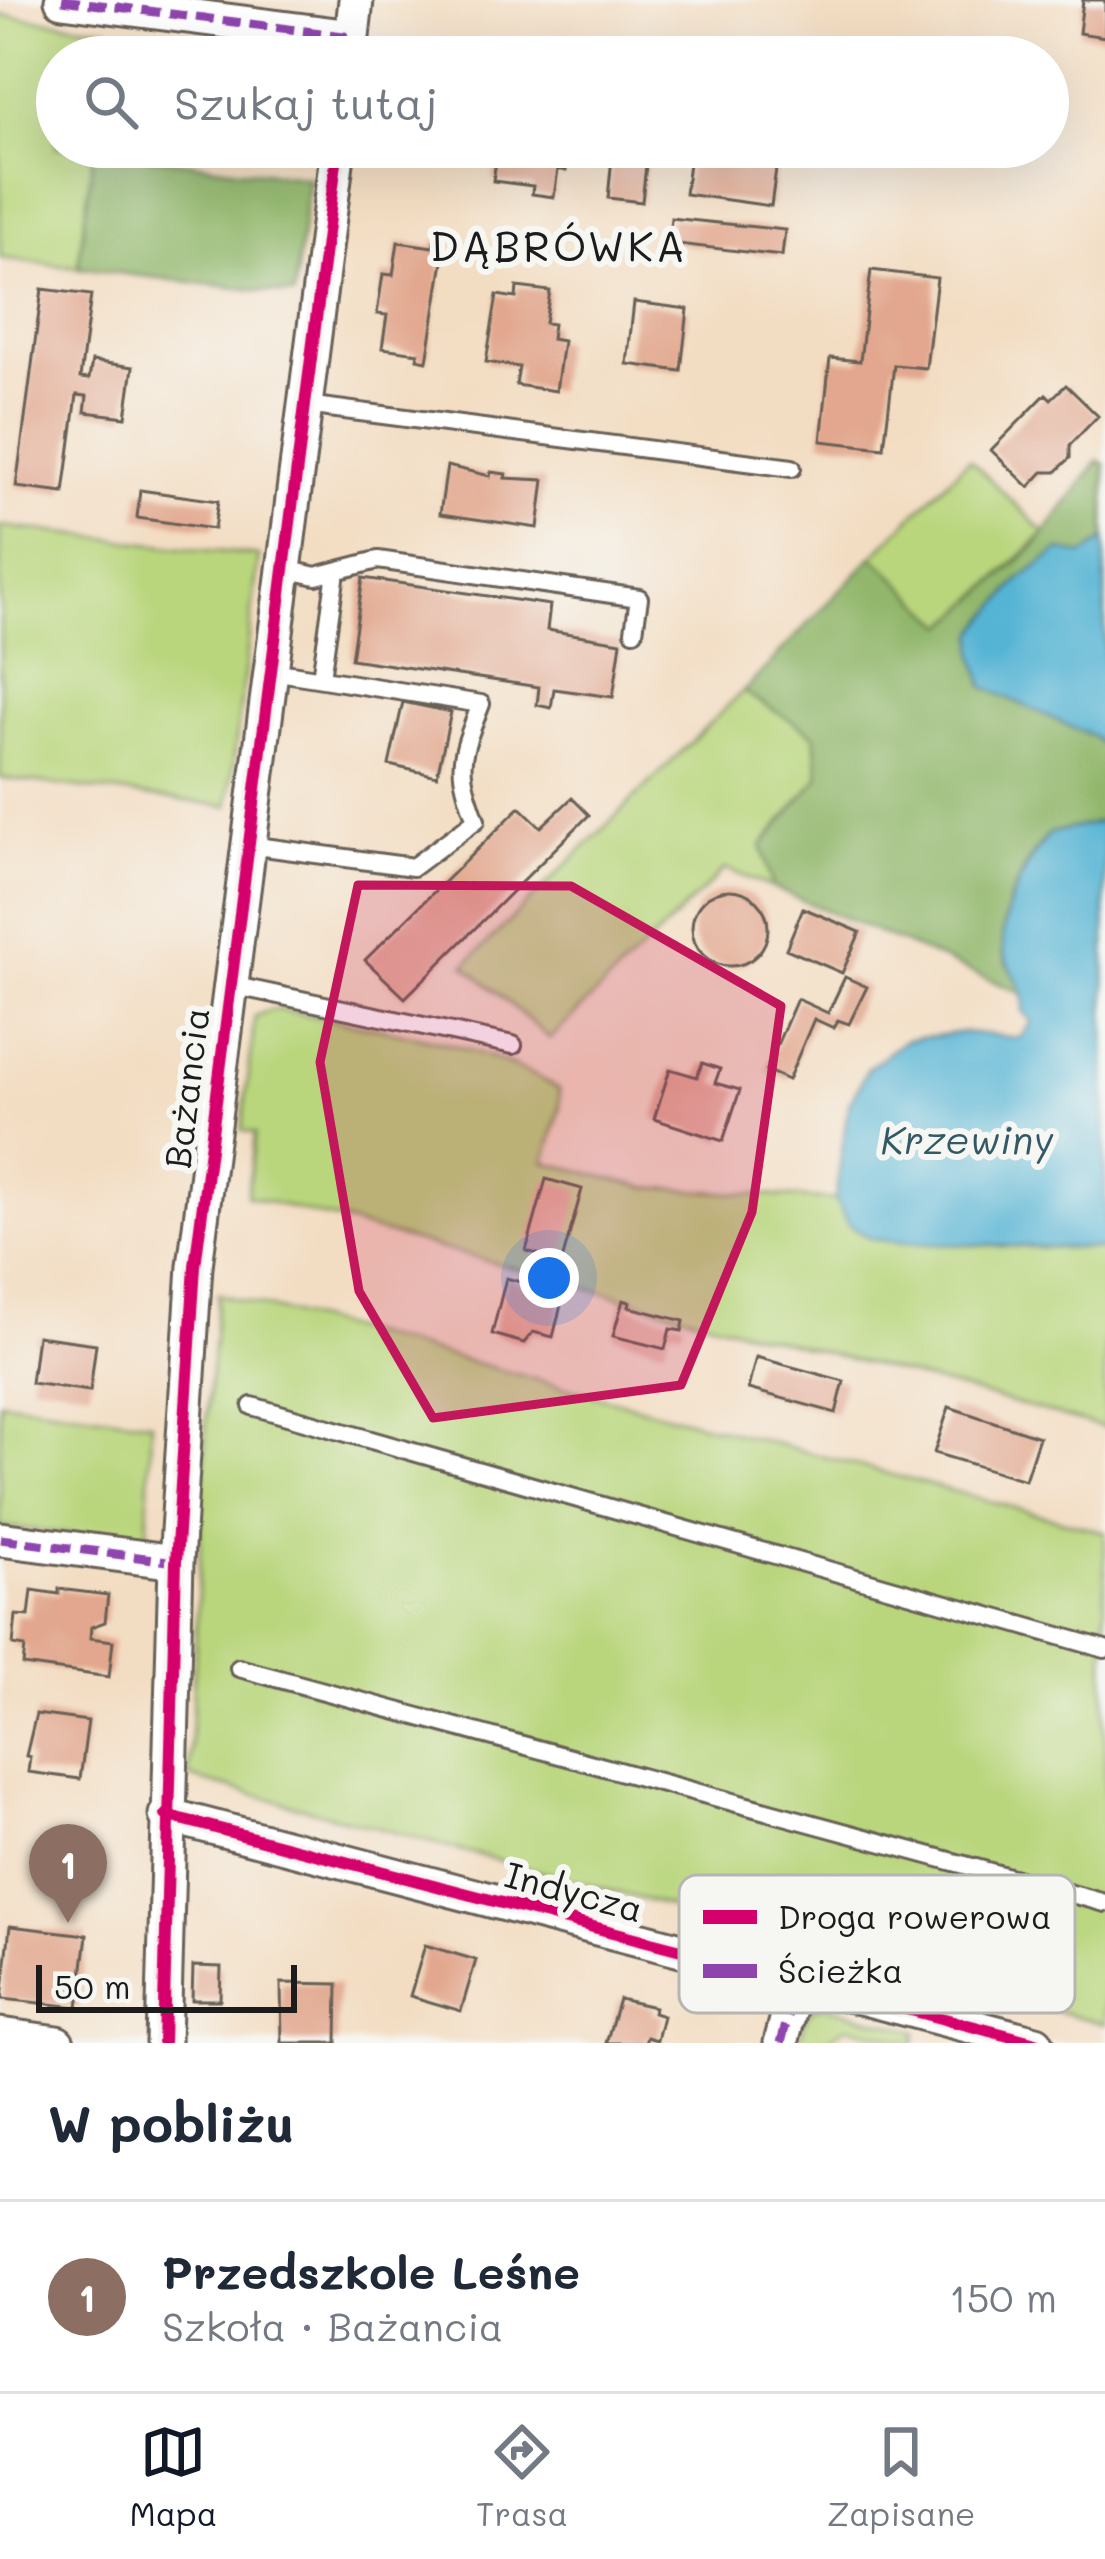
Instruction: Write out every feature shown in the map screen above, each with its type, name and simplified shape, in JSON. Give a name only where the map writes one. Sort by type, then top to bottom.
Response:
[{"type":"street","points":[[62,0],[283,36]]},
{"type":"street","points":[[352,36],[356,0]]},
{"type":"street","name":"Bażancia","points":[[163,2043],[176,1562],[195,1266],[335,168]]},
{"type":"street","points":[[0,1539],[176,1562]]},
{"type":"street","name":"Indycza","points":[[166,1815],[679,1951]]},
{"type":"street","points":[[781,2043],[789,2013]]},
{"type":"street","name":"Indycza","points":[[918,2013],[1036,2043]]},
{"type":"street","points":[[0,2035],[57,2043]]},
{"type":"lane","points":[[306,405],[792,468]]},
{"type":"lane","points":[[285,569],[316,576],[378,560],[639,598],[634,631]]},
{"type":"lane","points":[[321,678],[336,572]]},
{"type":"lane","points":[[249,845],[413,867],[476,820],[462,781],[461,762],[464,742],[481,704],[272,670]]},
{"type":"lane","points":[[231,985],[513,1045]]},
{"type":"lane","points":[[252,1406],[1105,1649]]},
{"type":"lane","points":[[239,1668],[1002,1875]]},
{"type":"lane","points":[[1075,1895],[1105,1903]]},
{"type":"highlighted area","points":[[358,885],[571,886],[781,1006],[752,1212],[681,1385],[433,1418],[359,1291],[320,1062]]},
{"type":"green space","points":[[0,15],[108,28],[107,36],[36,36],[36,168],[91,168],[78,268],[0,258]]},
{"type":"green space","points":[[92,168],[232,168],[309,178],[294,295],[78,268]]},
{"type":"green space","points":[[969,459],[1045,533],[946,627],[873,556]]},
{"type":"green space","points":[[1098,461],[1105,464],[1105,539],[1083,556],[1093,737],[1105,748],[1105,821],[1050,833],[1015,887],[1005,920],[1003,951],[1026,995],[773,888],[762,846],[819,777],[815,735],[743,692],[873,556],[946,626],[1036,545]]},
{"type":"green space","points":[[0,526],[259,556],[228,806],[0,778]]},
{"type":"green space","points":[[743,691],[815,735],[819,777],[762,846],[773,888],[725,869],[550,1039],[465,965]]},
{"type":"green space","points":[[274,1009],[457,1046],[559,1089],[560,1108],[545,1162],[644,1187],[835,1200],[850,1226],[871,1239],[1105,1249],[1105,1428],[247,1196],[255,1134],[242,1130],[255,1016]]},
{"type":"green space","points":[[218,1294],[1105,1532],[1105,2024],[1064,2013],[1075,2013],[1075,1875],[679,1875],[679,1909],[189,1777],[206,1425]]},
{"type":"green space","points":[[0,1401],[151,1422],[147,1544],[0,1526]]},
{"type":"green space","points":[[810,2013],[851,2013],[917,2031],[915,2043],[848,2026],[820,2043],[799,2043]]},
{"type":"water","points":[[1105,539],[1105,748],[1093,737],[984,687],[975,656],[975,633],[1019,580],[1060,550],[1083,555]]},
{"type":"water","name":"Krzewiny","points":[[1105,821],[1105,1249],[871,1239],[850,1226],[835,1200],[848,1106],[868,1068],[905,1040],[964,1032],[1020,1038],[1032,1022],[1023,1012],[1021,990],[1003,944],[1015,892],[1051,833]]},
{"type":"building","points":[[1083,0],[1105,0],[1105,37],[1079,33]]},
{"type":"building","points":[[495,168],[566,168],[558,169],[554,197],[532,194],[533,186],[493,181]]},
{"type":"building","points":[[611,168],[646,168],[642,202],[608,198]]},
{"type":"building","points":[[688,168],[776,168],[771,206],[685,194]]},
{"type":"building","points":[[671,218],[785,230],[782,256],[669,243]]},
{"type":"building","points":[[434,241],[444,242],[445,249],[427,361],[417,359],[418,353],[382,348],[387,315],[377,314],[383,274],[393,275],[398,242],[433,247]]},
{"type":"building","points":[[871,270],[937,278],[926,368],[894,365],[884,448],[821,441],[830,358],[860,361]]},
{"type":"building","points":[[517,287],[550,291],[545,323],[553,324],[551,339],[563,341],[556,391],[516,385],[519,367],[486,362],[497,295],[516,298]]},
{"type":"building","points":[[42,289],[91,295],[80,378],[89,379],[92,361],[133,367],[126,417],[85,412],[87,396],[77,395],[64,493],[16,487]]},
{"type":"building","points":[[634,302],[688,309],[681,371],[627,364]]},
{"type":"building","points":[[1066,385],[1098,416],[1070,445],[1070,458],[1056,472],[1043,472],[1029,487],[991,450],[1046,394],[1051,399]]},
{"type":"building","points":[[447,466],[490,476],[491,472],[506,474],[505,478],[544,480],[538,528],[440,514]]},
{"type":"building","points":[[140,490],[218,501],[214,529],[137,518]]},
{"type":"building","points":[[363,578],[550,605],[547,630],[621,642],[613,697],[554,689],[551,708],[537,705],[539,687],[351,659]]},
{"type":"building","points":[[403,702],[451,712],[437,776],[389,765]]},
{"type":"building","points":[[572,798],[589,815],[405,998],[365,960],[520,807],[541,827]]},
{"type":"building","points":[[730,890],[757,901],[768,928],[757,955],[730,966],[703,955],[692,928],[703,901]]},
{"type":"building","points":[[803,908],[860,932],[842,973],[786,949]]},
{"type":"building","points":[[845,977],[867,987],[849,1024],[838,1020],[834,1028],[814,1019],[788,1080],[766,1070],[797,999],[828,1013]]},
{"type":"building","points":[[702,1063],[720,1069],[715,1083],[740,1090],[723,1141],[654,1119],[670,1069],[697,1077]]},
{"type":"building","points":[[546,1179],[582,1189],[562,1261],[526,1251]]},
{"type":"building","points":[[506,1278],[553,1291],[560,1287],[559,1292],[564,1293],[553,1337],[533,1332],[524,1343],[492,1334]]},
{"type":"building","points":[[623,1300],[630,1302],[629,1307],[684,1321],[682,1331],[670,1329],[665,1349],[613,1336]]},
{"type":"building","points":[[37,1336],[96,1344],[90,1391],[31,1383]]},
{"type":"building","points":[[756,1357],[844,1381],[836,1413],[748,1389]]},
{"type":"building","points":[[949,1407],[1039,1437],[1025,1480],[934,1453]]},
{"type":"building","points":[[59,1589],[108,1595],[105,1622],[91,1627],[90,1638],[113,1641],[109,1677],[23,1665],[25,1647],[13,1645],[16,1615],[29,1616],[32,1590],[59,1594]]},
{"type":"building","points":[[36,1714],[88,1721],[80,1779],[28,1772],[30,1757],[26,1756]]},
{"type":"building","points":[[10,1926],[87,1935],[78,2007],[2,1999]]},
{"type":"building","points":[[425,1945],[476,1960],[461,2011],[410,1996]]},
{"type":"building","points":[[193,1966],[221,1967],[220,2000],[192,2000]]},
{"type":"building","points":[[281,1983],[338,1984],[337,2043],[282,2043]]},
{"type":"building","points":[[619,1999],[654,2007],[653,2013],[663,2016],[657,2040],[606,2043]]},
{"type":"marked path","points":[[62,0],[344,36]]},
{"type":"marked path","points":[[0,1539],[176,1562]]},
{"type":"marked path","points":[[781,2043],[789,2013]]},
{"type":"cycle path","points":[[163,2043],[176,1562],[195,1266],[335,168]]},
{"type":"cycle path","points":[[166,1815],[679,1949]]},
{"type":"cycle path","points":[[922,2013],[1036,2043]]},
{"type":"place","name":"Przedszkole Leśne","points":[[68,1923]]},
{"type":"district","name":"DĄBRÓWKA","points":[[559,247]]}]
